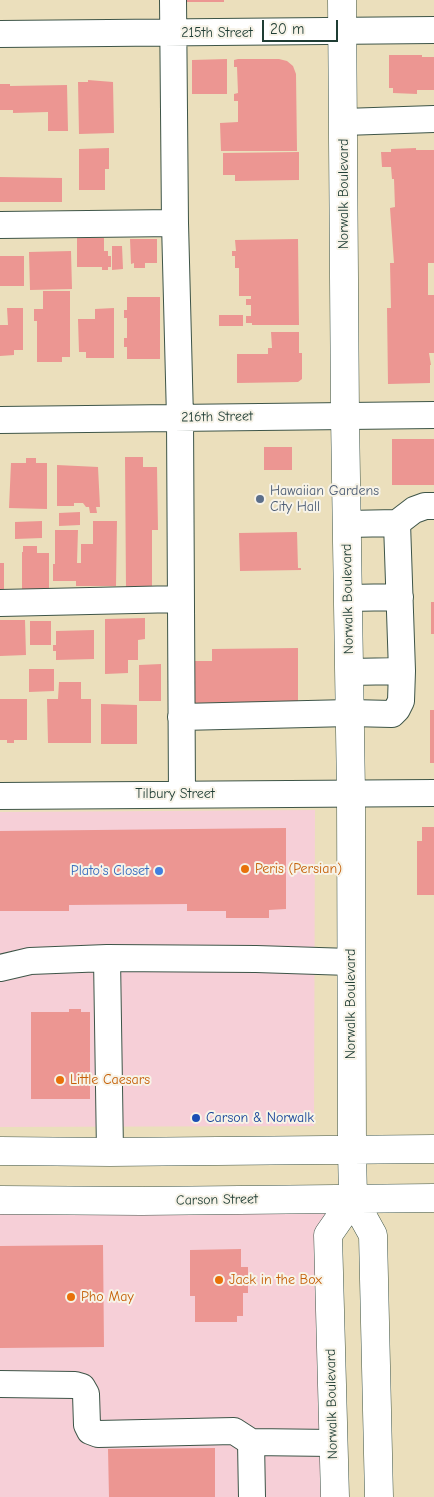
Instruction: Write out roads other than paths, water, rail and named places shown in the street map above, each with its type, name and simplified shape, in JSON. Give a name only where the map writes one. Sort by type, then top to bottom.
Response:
[{"type":"main road","name":"Norwalk Boulevard","points":[[342,0],[345,416],[351,793],[350,962],[353,1199],[373,1235],[379,1497]]},
{"type":"main road","points":[[0,1151],[434,1150]]},
{"type":"main road","name":"Carson Street","points":[[0,1200],[142,1201],[434,1198]]},
{"type":"main road","name":"Norwalk Boulevard","points":[[334,1497],[328,1235],[353,1199]]},
{"type":"street","points":[[173,0],[175,223],[180,418],[182,794]]},
{"type":"street","name":"215th Street","points":[[0,34],[434,30]]},
{"type":"street","points":[[344,122],[434,119]]},
{"type":"street","points":[[0,225],[175,223]]},
{"type":"street","name":"216th Street","points":[[0,420],[434,415]]},
{"type":"street","points":[[347,524],[397,523],[414,510],[425,506],[434,506]]},
{"type":"street","points":[[182,717],[350,713],[392,714],[397,709],[401,700],[402,671],[397,523]]},
{"type":"street","points":[[348,598],[400,597]]},
{"type":"street","points":[[0,602],[180,599]]},
{"type":"street","points":[[349,672],[402,671]]},
{"type":"street","name":"Tilbury Street","points":[[0,796],[434,793]]},
{"type":"street","points":[[0,968],[30,961],[107,958],[350,962]]},
{"type":"street","points":[[107,958],[110,1152]]},
{"type":"street","points":[[0,1384],[75,1385],[82,1387],[86,1394],[87,1425],[90,1431],[98,1434],[234,1431],[251,1442],[333,1443]]},
{"type":"street","points":[[251,1442],[252,1497]]},
{"type":"place","name":"Hawaiian Gardens City Hall","points":[[260,499]]},
{"type":"place","name":"Peris (Persian)","points":[[245,869]]},
{"type":"place","name":"Plato's Closet","points":[[159,871]]},
{"type":"place","name":"Little Caesars","points":[[60,1080]]},
{"type":"place","name":"Carson & Norwalk","points":[[196,1118]]},
{"type":"place","name":"Jack in the Box","points":[[219,1280]]},
{"type":"place","name":"Pho May","points":[[71,1297]]}]
